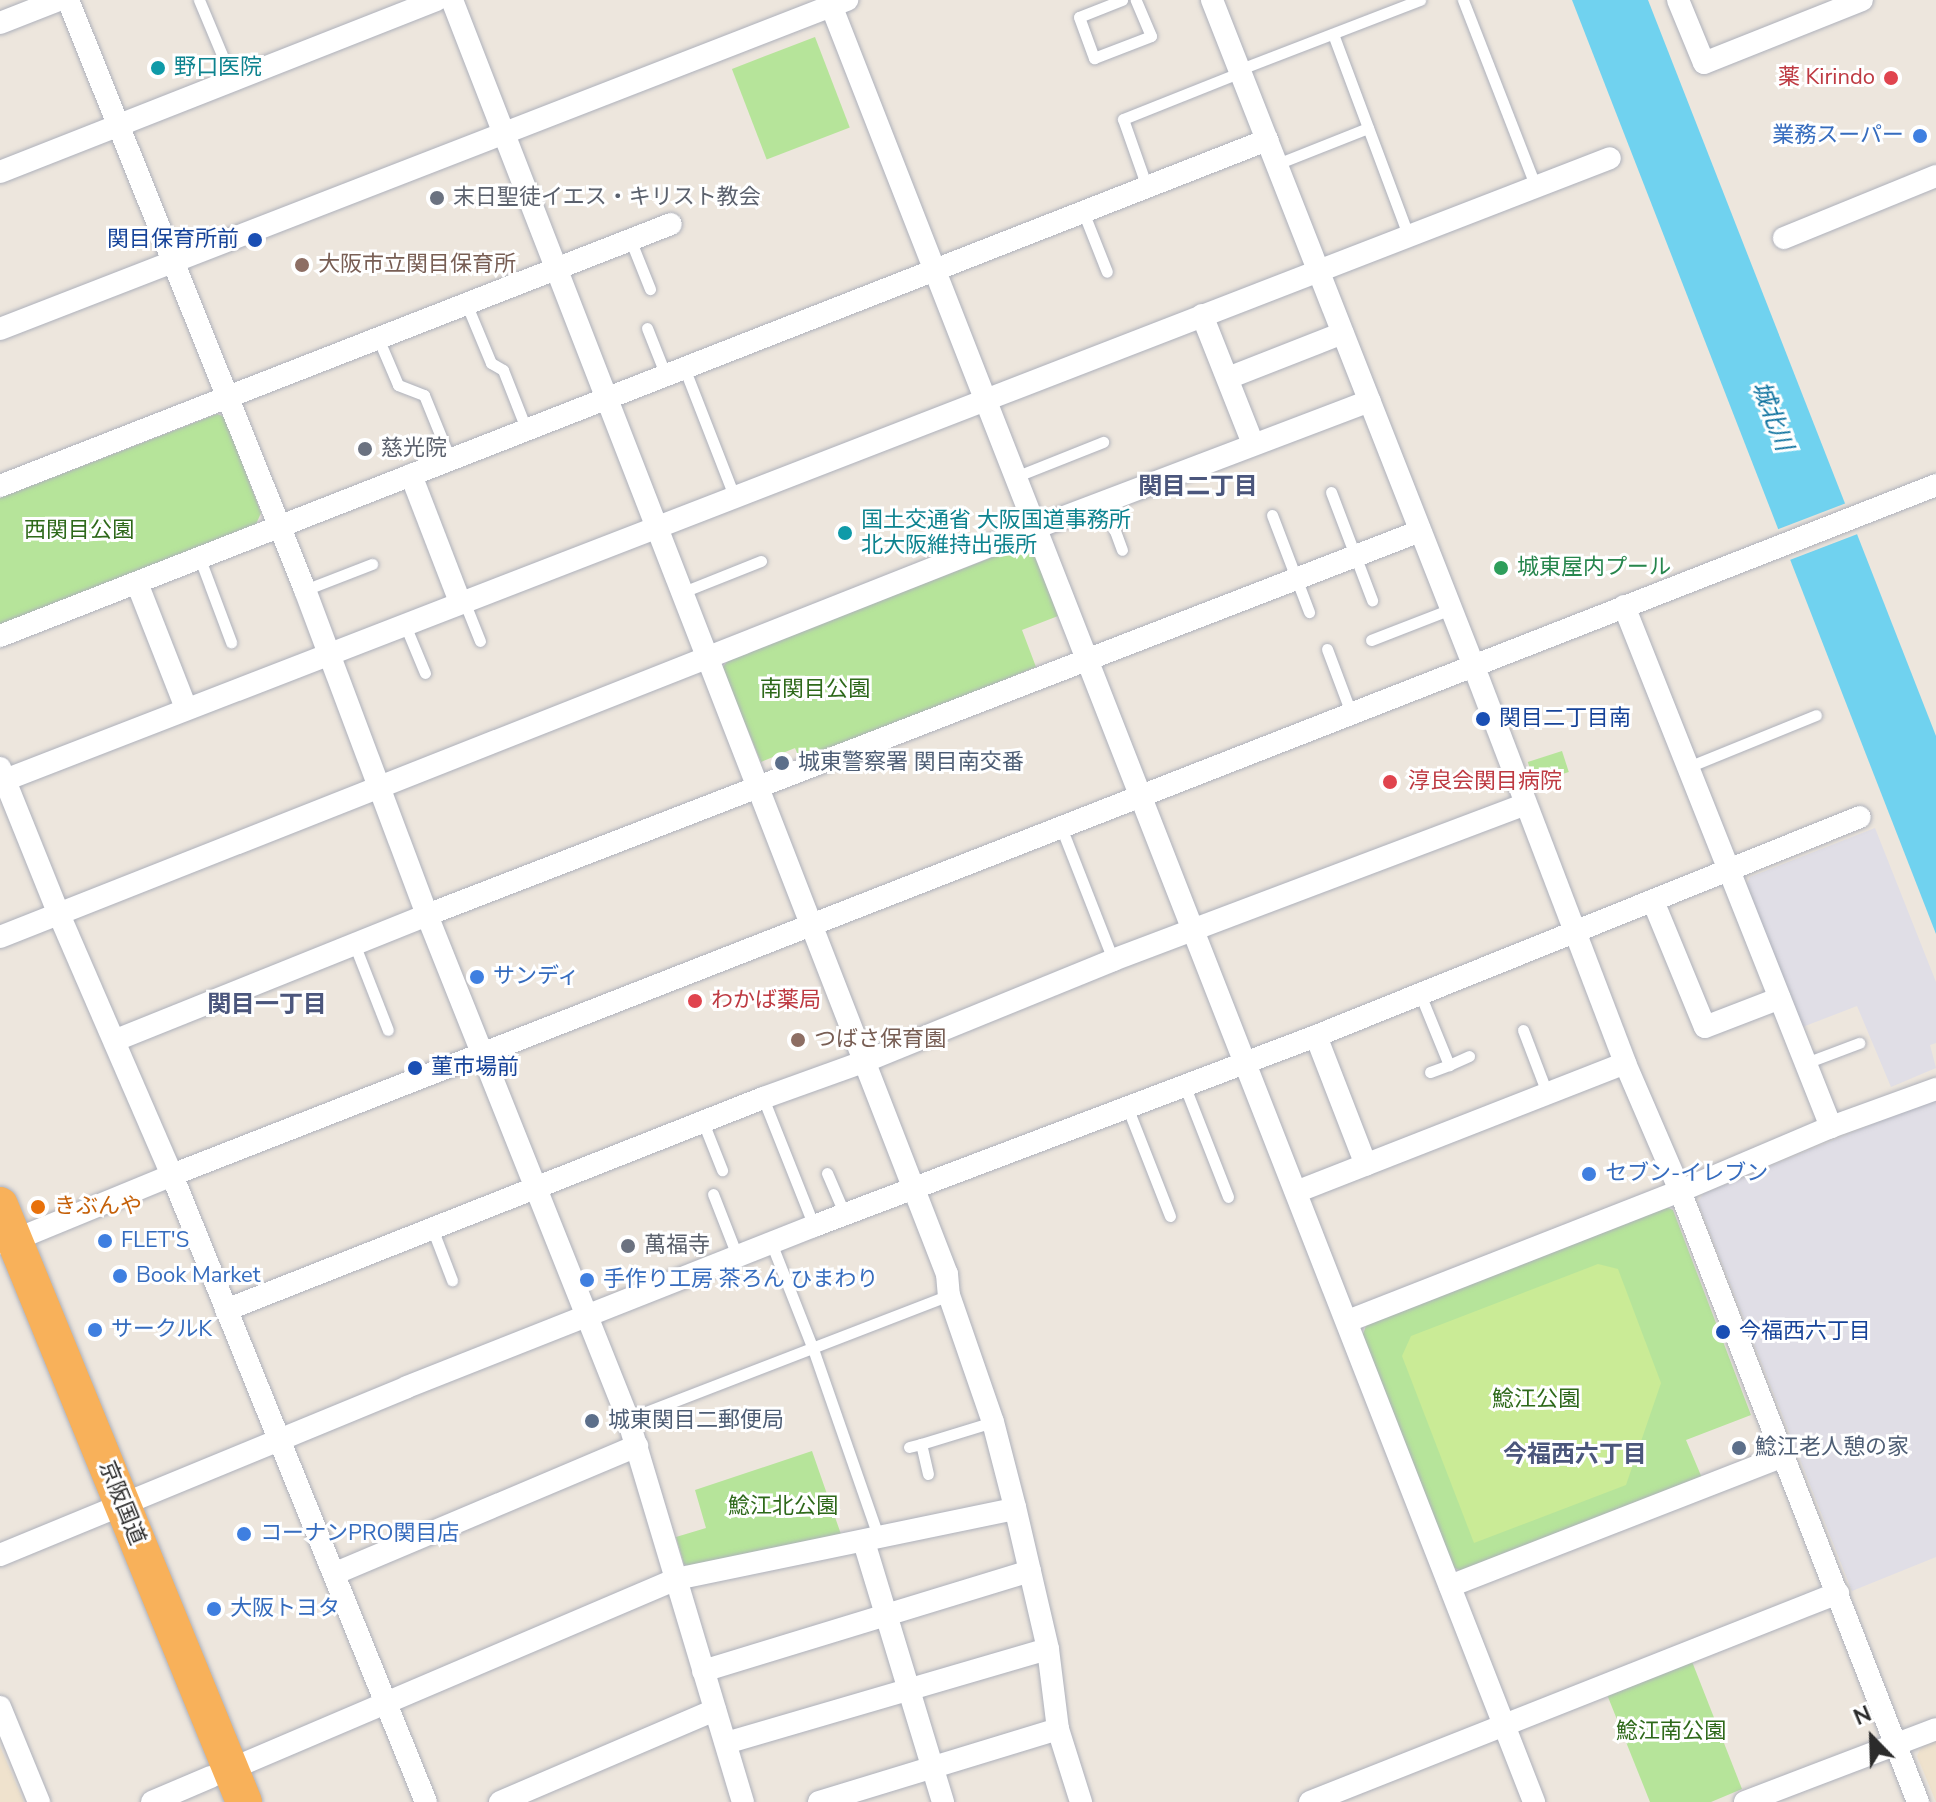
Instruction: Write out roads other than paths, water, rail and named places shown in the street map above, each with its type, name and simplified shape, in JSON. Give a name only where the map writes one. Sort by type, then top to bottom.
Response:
[{"type":"highway","name":"京阪国道","points":[[0,1205],[5,1252],[221,1783],[244,1802]]},
{"type":"street","points":[[0,23],[59,0]]},
{"type":"street","points":[[68,0],[305,590],[427,915],[628,1419],[743,1802]]},
{"type":"street","points":[[0,172],[436,0]]},
{"type":"street","points":[[452,0],[844,1002],[947,1274],[949,1295],[993,1422],[1015,1509],[1048,1649],[1058,1729],[1078,1801]]},
{"type":"street","points":[[1212,0],[1474,667],[1625,1063],[1680,1191],[1918,1802]]},
{"type":"street","points":[[1678,0],[1704,63],[1862,0]]},
{"type":"street","points":[[0,329],[836,2],[984,401],[1142,796],[1534,1802]]},
{"type":"street","points":[[0,636],[936,269],[1148,190],[1267,140]]},
{"type":"street","points":[[426,1802],[336,1573],[2,773],[330,656],[462,602],[1610,158]]},
{"type":"street","points":[[1784,238],[1936,176]]},
{"type":"street","points":[[0,486],[671,224]]},
{"type":"street","points":[[1202,315],[1253,444]]},
{"type":"street","points":[[1228,378],[1343,333]]},
{"type":"street","points":[[0,937],[1104,501],[1370,401]]},
{"type":"street","points":[[411,475],[462,602]]},
{"type":"street","points":[[5,1252],[172,1175],[1936,485]]},
{"type":"street","points":[[116,1040],[427,915],[1420,531]]},
{"type":"street","points":[[137,583],[186,708]]},
{"type":"street","points":[[1624,606],[1831,1127]]},
{"type":"street","points":[[226,1310],[534,1187],[866,1061],[1113,960],[1525,804]]},
{"type":"street","points":[[0,1555],[814,1226],[1316,1036],[1860,817]]},
{"type":"street","points":[[1653,901],[1705,1027],[1780,998]]},
{"type":"street","points":[[1316,1036],[1366,1165]]},
{"type":"street","points":[[1296,1192],[1625,1063]]},
{"type":"street","points":[[1348,1321],[1680,1191],[1831,1127],[1936,1089]]},
{"type":"street","points":[[336,1573],[637,1446]]},
{"type":"street","points":[[1450,1586],[1784,1456]]},
{"type":"street","points":[[152,1802],[221,1783],[388,1703],[676,1579],[1015,1509]]},
{"type":"street","points":[[872,1540],[887,1615],[943,1802]]},
{"type":"street","points":[[703,1671],[1030,1571]]},
{"type":"street","points":[[1310,1802],[1503,1724],[1753,1634],[1838,1593]]},
{"type":"street","points":[[726,1743],[1048,1649]]},
{"type":"street","points":[[0,1707],[39,1802]]},
{"type":"street","points":[[500,1802],[715,1710]]},
{"type":"street","points":[[819,1802],[1058,1729]]},
{"type":"street","points":[[1745,1802],[1936,1729]]},
{"type":"lane","points":[[199,0],[232,79]]},
{"type":"lane","points":[[1122,0],[1079,17],[1094,58],[1151,36],[1136,0]]},
{"type":"lane","points":[[1148,190],[1123,119],[1420,0]]},
{"type":"lane","points":[[1463,0],[1536,187]]},
{"type":"lane","points":[[1333,34],[1409,237]]},
{"type":"lane","points":[[1277,164],[1368,128]]},
{"type":"lane","points":[[1084,214],[1107,272]]},
{"type":"lane","points":[[630,239],[650,289]]},
{"type":"lane","points":[[466,303],[491,363],[503,370],[527,431]]},
{"type":"lane","points":[[647,328],[676,373],[735,498]]},
{"type":"lane","points":[[378,338],[398,385],[424,395],[450,459]]},
{"type":"lane","points":[[1014,478],[1103,442]]},
{"type":"lane","points":[[1331,492],[1372,600]]},
{"type":"lane","points":[[1104,501],[1122,550]]},
{"type":"lane","points":[[1272,515],[1309,612]]},
{"type":"lane","points":[[200,559],[231,642]]},
{"type":"lane","points":[[683,592],[761,561]]},
{"type":"lane","points":[[305,590],[372,564]]},
{"type":"lane","points":[[462,602],[480,641]]},
{"type":"lane","points":[[1371,640],[1451,609]]},
{"type":"lane","points":[[405,625],[425,673]]},
{"type":"lane","points":[[1327,649],[1351,713]]},
{"type":"lane","points":[[1688,767],[1816,715]]},
{"type":"lane","points":[[1061,827],[1113,960]]},
{"type":"lane","points":[[355,946],[388,1030]]},
{"type":"lane","points":[[1420,994],[1449,1065]]},
{"type":"lane","points":[[1523,1030],[1547,1093]]},
{"type":"lane","points":[[1806,1063],[1859,1043]]},
{"type":"lane","points":[[1430,1072],[1469,1056]]},
{"type":"lane","points":[[1185,1087],[1228,1197]]},
{"type":"lane","points":[[763,1098],[814,1226]]},
{"type":"lane","points":[[1128,1109],[1170,1216]]},
{"type":"lane","points":[[703,1122],[722,1170]]},
{"type":"lane","points":[[827,1173],[845,1215]]},
{"type":"lane","points":[[713,1194],[738,1258]]},
{"type":"lane","points":[[432,1227],[452,1280]]},
{"type":"lane","points":[[772,1245],[813,1349],[872,1540]]},
{"type":"lane","points":[[628,1419],[949,1295]]},
{"type":"lane","points":[[928,1474],[915,1446],[993,1422]]},
{"type":"water","name":"城北川","points":[[1572,0],[1648,0],[1936,736],[1936,934]]},
{"type":"place","name":"野口医院","points":[[158,68]]},
{"type":"place","name":"薬 Kirindo","points":[[1891,78]]},
{"type":"place","name":"業務スーパー","points":[[1920,136]]},
{"type":"place","name":"末日聖徒イエス・キリスト教会","points":[[437,198]]},
{"type":"place","name":"関目保育所前","points":[[255,240]]},
{"type":"place","name":"大阪市立関目保育所","points":[[302,265]]},
{"type":"place","name":"慈光院","points":[[365,449]]},
{"type":"place","name":"国土交通省 大阪国道事務所 北大阪維持出張所","points":[[845,533]]},
{"type":"place","name":"城東屋内プール","points":[[1501,568]]},
{"type":"place","name":"関目二丁目南","points":[[1483,719]]},
{"type":"place","name":"城東警察署 関目南交番","points":[[782,763]]},
{"type":"place","name":"淳良会関目病院","points":[[1390,782]]},
{"type":"place","name":"サンディ","points":[[477,977]]},
{"type":"place","name":"わかば薬局","points":[[695,1001]]},
{"type":"place","name":"つばさ保育園","points":[[798,1040]]},
{"type":"place","name":"菫市場前","points":[[415,1068]]},
{"type":"place","name":"セブン-イレブン","points":[[1589,1174]]},
{"type":"place","name":"きぶんや","points":[[38,1207]]},
{"type":"place","name":"FLET'S","points":[[105,1241]]},
{"type":"place","name":"萬福寺","points":[[628,1246]]},
{"type":"place","name":"Book Market","points":[[120,1276]]},
{"type":"place","name":"手作り工房 茶ろん ひまわり","points":[[587,1280]]},
{"type":"place","name":"サークルK","points":[[95,1330]]},
{"type":"place","name":"今福西六丁目","points":[[1723,1332]]},
{"type":"place","name":"城東関目二郵便局","points":[[592,1421]]},
{"type":"place","name":"鯰江老人憩の家","points":[[1739,1448]]},
{"type":"place","name":"コーナンPRO関目店","points":[[244,1534]]},
{"type":"place","name":"大阪トヨタ","points":[[214,1609]]},
{"type":"district","name":"関目二丁目","points":[[1198,487]]},
{"type":"district","name":"関目一丁目","points":[[267,1005]]},
{"type":"district","name":"今福西六丁目","points":[[1575,1455]]},
{"type":"park label","name":"西関目公園","points":[[79,531]]},
{"type":"park label","name":"南関目公園","points":[[815,690]]},
{"type":"park label","name":"鯰江公園","points":[[1536,1400]]},
{"type":"park label","name":"鯰江北公園","points":[[783,1507]]},
{"type":"park label","name":"鯰江南公園","points":[[1671,1732]]}]
